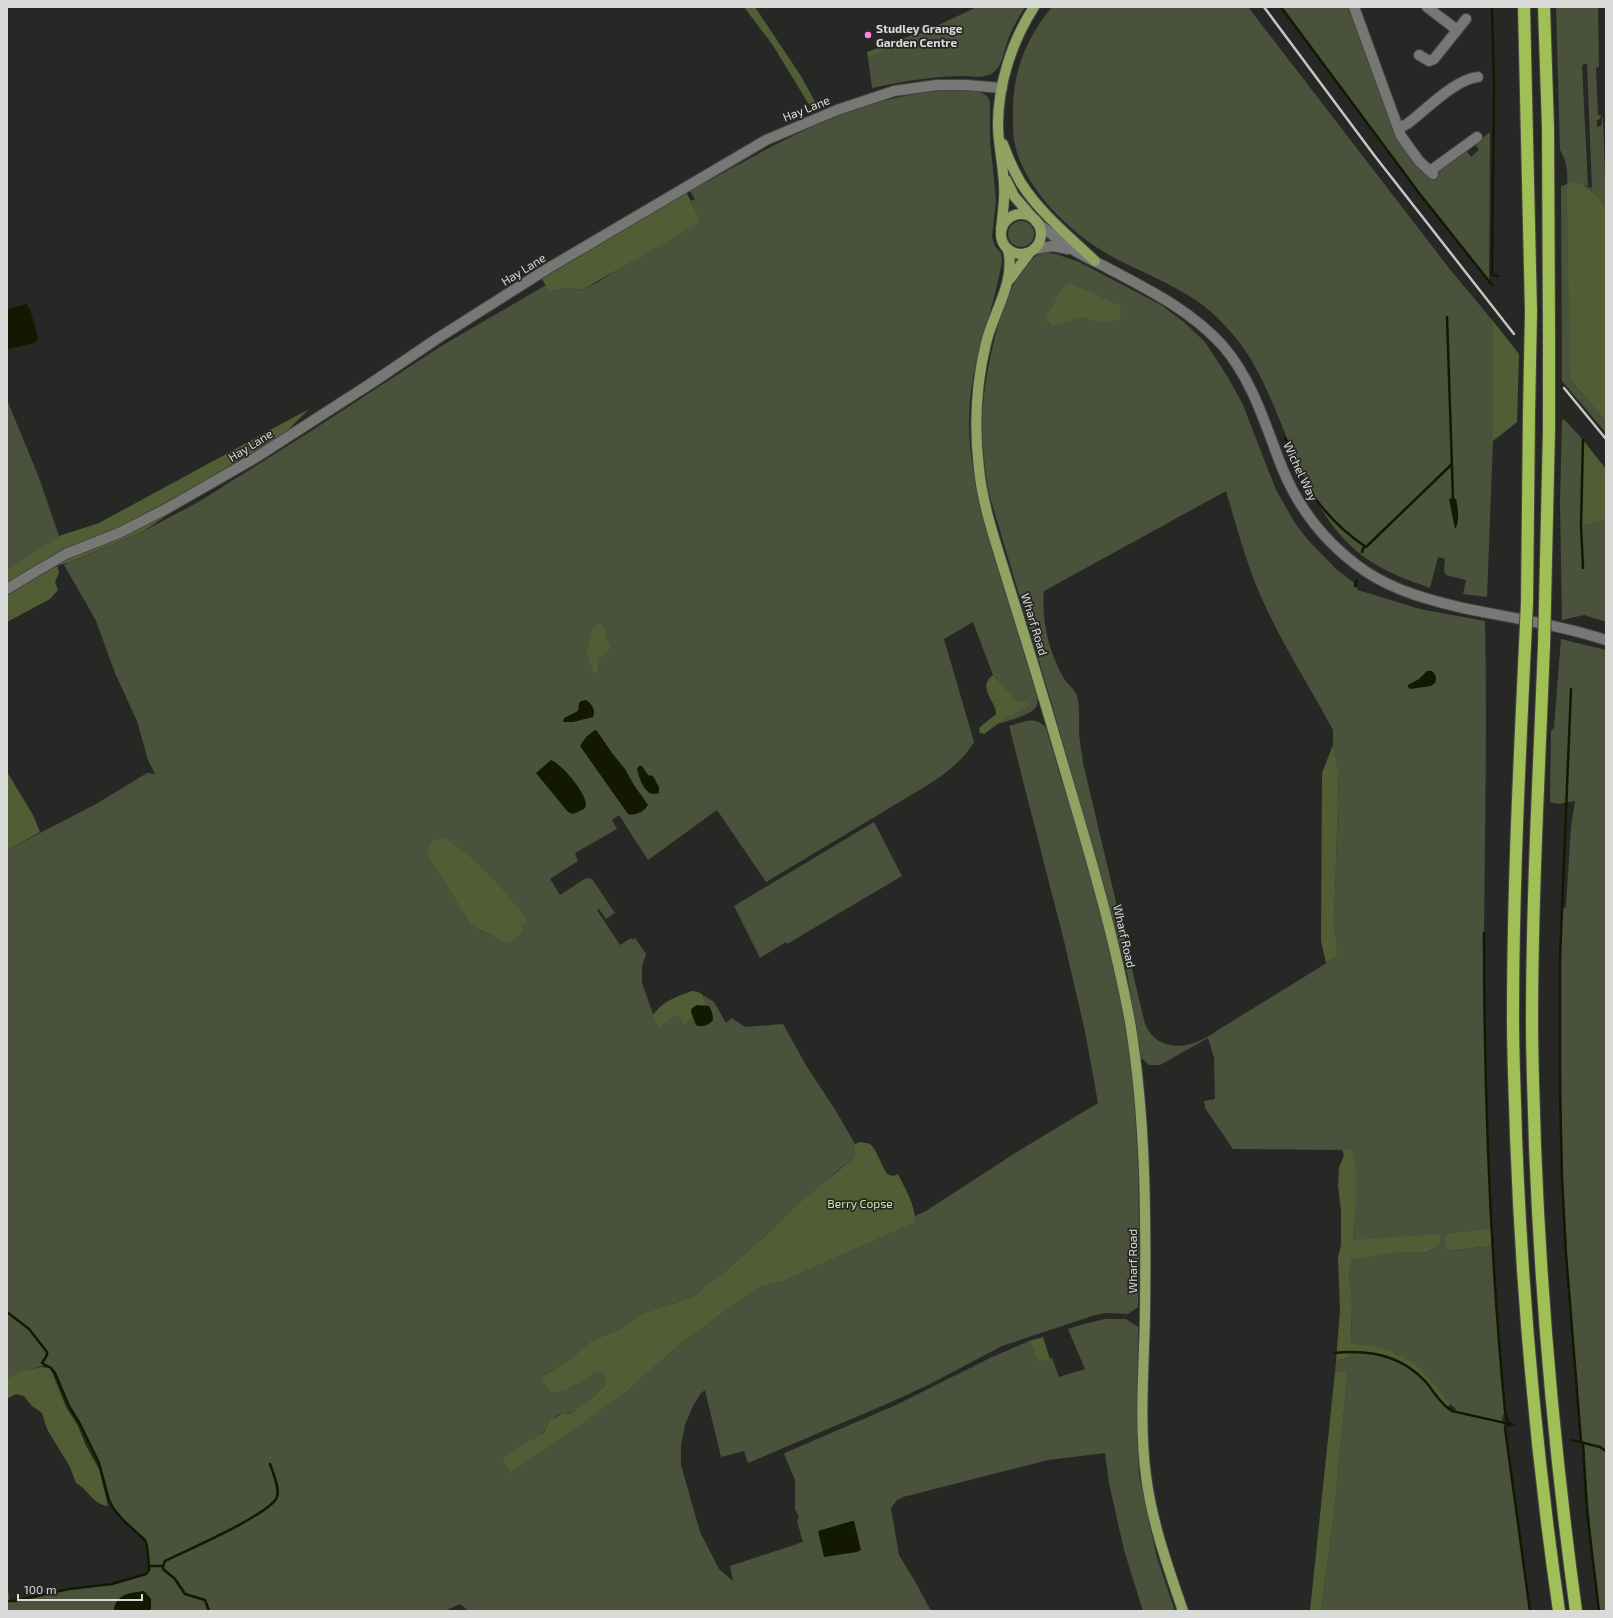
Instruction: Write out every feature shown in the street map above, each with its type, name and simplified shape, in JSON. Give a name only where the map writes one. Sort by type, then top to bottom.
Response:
[{"type":"highway","points":[[1524,7],[1531,312],[1530,413],[1527,603],[1515,865],[1513,1022],[1518,1176],[1525,1313],[1538,1452],[1559,1611]]},
{"type":"highway","points":[[1544,7],[1548,128],[1549,430],[1544,645],[1535,878],[1532,1018],[1540,1270],[1564,1523],[1576,1611]]},
{"type":"main road","points":[[1002,88],[1012,50],[1034,7]]},
{"type":"main road","name":"Wharf Road","points":[[1002,88],[998,116],[998,133],[1004,174],[1004,204],[1001,229],[1002,241],[1008,250],[1010,264],[1007,283],[988,335],[979,382],[976,429],[979,471],[989,518],[1106,911],[1130,1022],[1140,1090],[1144,1158],[1146,1254],[1143,1421],[1145,1466],[1154,1520],[1183,1611]]},
{"type":"main road","points":[[998,133],[1017,176],[1030,195],[1050,218],[1095,261]]},
{"type":"main road","name":"Wharf Road","points":[[1004,174],[1014,196],[1034,220],[1040,234],[1039,242],[1007,283]]},
{"type":"main road","points":[[1001,229],[1006,220],[1015,215],[1022,214],[1034,220]]},
{"type":"main road","points":[[1008,250],[1017,254],[1032,250]]},
{"type":"street","points":[[1354,7],[1401,136],[1414,154],[1431,172],[1477,137]]},
{"type":"street","points":[[1427,7],[1457,30]]},
{"type":"street","points":[[1419,55],[1429,61],[1434,59],[1466,19]]},
{"type":"street","points":[[1399,128],[1407,124],[1457,84],[1468,79],[1478,77]]},
{"type":"street","name":"Hay Lane","points":[[7,589],[66,554],[119,533],[159,513],[242,466],[547,269],[766,140],[837,110],[894,91],[937,84],[966,84],[1002,88]]},
{"type":"street","name":"Wichel Way","points":[[1034,220],[1072,250],[1156,294],[1182,310],[1210,333],[1223,347],[1249,385],[1284,472],[1306,513],[1330,541],[1366,571],[1399,589],[1426,599],[1573,631],[1606,640]]},
{"type":"street","name":"Wichel Way","points":[[1032,250],[1053,246],[1072,250]]},
{"type":"shaded area","points":[[977,7],[1025,7],[1012,31],[1000,64],[995,71],[989,75],[982,76],[954,76],[919,79],[872,88],[868,58]]},
{"type":"shaded area","points":[[1052,7],[1248,7],[1452,272],[1493,321],[1493,441],[1487,597],[1463,594],[1466,580],[1446,575],[1444,571],[1445,559],[1438,557],[1430,588],[1407,580],[1384,569],[1370,561],[1353,548],[1326,516],[1315,498],[1296,459],[1259,373],[1238,340],[1219,319],[1200,303],[1165,282],[1104,252],[1077,233],[1039,194],[1029,179],[1016,149],[1013,132],[1013,99],[1022,57],[1035,31]]},
{"type":"shaded area","points":[[1281,7],[1350,7],[1401,142],[1436,170],[1465,149],[1471,157],[1479,150],[1475,144],[1490,132],[1489,282],[1419,193]]},
{"type":"shaded area","points":[[1556,7],[1598,7],[1599,67],[1596,68],[1598,115],[1601,115],[1600,119],[1597,120],[1597,127],[1601,126],[1603,115],[1606,210],[1605,206],[1595,193],[1585,185],[1570,379],[1606,422],[1606,433],[1562,381],[1561,186],[1567,184],[1567,175],[1566,163],[1560,150]],"holes":[[[1587,64],[1592,188],[1588,187],[1582,65]]]},
{"type":"shaded area","points":[[947,90],[979,91],[987,96],[990,102],[990,140],[996,200],[992,237],[995,246],[1001,253],[1002,261],[974,374],[969,414],[969,437],[975,483],[980,505],[992,550],[1036,692],[1037,705],[1035,709],[1026,715],[997,724],[1025,702],[1017,700],[993,675],[973,622],[944,639],[974,742],[966,754],[956,764],[920,790],[766,882],[717,810],[648,860],[619,815],[612,820],[617,829],[575,853],[578,861],[550,879],[560,895],[586,878],[592,879],[615,913],[606,919],[599,909],[597,910],[620,945],[631,938],[632,940],[635,938],[646,954],[642,967],[642,983],[658,1028],[676,1015],[684,1025],[704,998],[703,995],[714,1002],[726,1023],[732,1018],[745,1027],[783,1024],[807,1067],[836,1111],[855,1144],[855,1154],[852,1159],[728,1269],[706,1285],[693,1297],[644,1313],[620,1329],[589,1342],[572,1358],[541,1377],[554,1392],[561,1391],[597,1372],[602,1372],[606,1384],[589,1401],[581,1405],[571,1414],[560,1414],[554,1418],[543,1432],[532,1440],[625,1393],[685,1340],[758,1288],[786,1280],[914,1222],[915,1216],[926,1211],[1012,1155],[1098,1103],[1085,1031],[1064,941],[1009,726],[1024,721],[1038,722],[1046,728],[1089,872],[1109,944],[1124,1017],[1133,1089],[1138,1162],[1138,1307],[1128,1314],[1105,1313],[1095,1315],[1002,1346],[930,1384],[889,1403],[748,1463],[744,1451],[721,1457],[705,1390],[701,1393],[693,1406],[685,1425],[681,1446],[681,1465],[700,1532],[719,1569],[733,1581],[730,1566],[803,1542],[797,1521],[799,1517],[795,1509],[795,1480],[784,1454],[787,1452],[896,1405],[990,1358],[1029,1341],[1038,1362],[1052,1358],[1059,1377],[1085,1369],[1068,1329],[1105,1319],[1126,1319],[1138,1327],[1137,1424],[1139,1475],[1157,1558],[1175,1611],[1143,1611],[1124,1550],[1109,1483],[1105,1453],[1048,1460],[903,1497],[897,1500],[891,1508],[899,1555],[931,1611],[469,1611],[460,1604],[444,1611],[7,1611],[7,1586],[10,1601],[14,1601],[69,1589],[106,1585],[146,1574],[149,1570],[147,1546],[144,1540],[113,1508],[109,1500],[99,1463],[80,1424],[69,1406],[55,1373],[51,1368],[44,1365],[7,1378],[7,850],[96,804],[147,773],[155,774],[148,760],[137,721],[115,673],[96,621],[64,565],[142,532],[200,501],[443,345],[546,285],[549,291],[570,288],[582,290],[598,282],[626,264],[697,213],[691,201],[695,199],[690,191],[782,141],[814,126],[845,113],[878,102]],"holes":[[[592,630],[605,636],[610,642],[599,658],[598,672],[592,671],[586,653]],[[522,926],[525,931],[499,938],[481,931]]]},
{"type":"shaded area","points":[[1021,221],[1031,224],[1034,234],[1031,244],[1021,247],[1011,244],[1008,234],[1011,224]]},
{"type":"shaded area","points":[[1042,253],[1056,254],[1079,262],[1161,305],[1184,322],[1205,342],[1229,379],[1243,405],[1276,490],[1295,523],[1308,540],[1336,569],[1353,582],[1358,590],[1420,609],[1485,621],[1486,720],[1484,1015],[1491,1228],[1445,1234],[1445,1244],[1447,1251],[1492,1246],[1505,1411],[1502,1419],[1456,1409],[1429,1379],[1398,1354],[1351,1342],[1352,1302],[1349,1269],[1352,1258],[1395,1253],[1428,1252],[1440,1243],[1353,1241],[1354,1221],[1351,1148],[1342,1150],[1233,1149],[1205,1108],[1204,1101],[1215,1099],[1214,1058],[1208,1038],[1160,1065],[1149,1065],[1141,1058],[1127,973],[1118,939],[1051,701],[989,494],[986,476],[982,421],[986,381],[991,355],[997,328],[1006,303],[1016,280],[1028,263]],"holes":[[[1226,491],[1238,533],[1257,588],[1288,650],[1333,730],[1333,745],[1339,772],[1334,923],[1338,956],[1209,1036],[1199,1041],[1178,1046],[1168,1045],[1159,1041],[1151,1034],[1145,1024],[1083,763],[1079,738],[1079,709],[1077,696],[1058,668],[1050,646],[1045,624],[1043,601],[1044,591]]]},
{"type":"shaded area","points":[[26,304],[30,309],[38,338],[35,343],[8,349],[7,309]]},
{"type":"shaded area","points":[[7,400],[38,475],[59,536],[7,571]]},
{"type":"shaded area","points":[[1564,419],[1583,440],[1581,526],[1606,521],[1606,622],[1584,615],[1562,620],[1560,503],[1562,420]]},
{"type":"shaded area","points":[[1449,499],[1456,499],[1458,511],[1458,523],[1455,529]]},
{"type":"shaded area","points":[[1561,639],[1606,650],[1606,1611],[1599,1611],[1594,1570],[1583,1444],[1581,1441],[1566,1254],[1562,1178],[1560,958],[1562,909],[1566,907],[1571,827],[1575,801],[1558,804],[1550,802],[1551,731],[1554,728]]},
{"type":"shaded area","points":[[1427,671],[1432,671],[1434,674],[1436,678],[1435,683],[1431,686],[1410,689],[1408,687],[1408,685],[1419,679]]},
{"type":"shaded area","points":[[586,700],[593,707],[593,717],[573,722],[563,722],[564,718],[578,711],[579,703],[581,701]]},
{"type":"shaded area","points":[[595,730],[625,769],[648,805],[642,811],[636,814],[628,814],[580,746],[586,737]]},
{"type":"shaded area","points":[[551,760],[567,773],[578,787],[585,801],[586,806],[584,809],[573,814],[568,812],[536,773]]},
{"type":"shaded area","points":[[639,766],[642,766],[648,775],[653,776],[659,787],[659,793],[650,793],[644,787],[637,769]]},
{"type":"shaded area","points":[[874,822],[902,876],[787,944],[786,942],[760,958],[734,906]]},
{"type":"shaded area","points":[[697,1005],[709,1006],[710,1008],[713,1020],[707,1025],[696,1025],[691,1012],[692,1008]]},
{"type":"shaded area","points":[[1350,1351],[1360,1351],[1387,1357],[1408,1366],[1425,1382],[1440,1401],[1452,1411],[1503,1423],[1505,1428],[1530,1611],[1321,1611],[1334,1514],[1348,1369],[1335,1372],[1336,1361],[1350,1357]]},
{"type":"shaded area","points":[[854,1521],[861,1550],[857,1552],[824,1557],[818,1531]]},
{"type":"shaded area","points":[[144,1591],[151,1599],[151,1609],[149,1611],[115,1611],[114,1609],[116,1604],[121,1597],[130,1593]]},
{"type":"green space","points":[[744,7],[755,7],[801,76],[818,107],[813,111],[772,44]]},
{"type":"green space","points":[[913,35],[915,36],[868,58],[867,52]]},
{"type":"green space","points":[[1574,182],[1594,192],[1601,200],[1606,210],[1606,422],[1570,379],[1567,184]]},
{"type":"green space","points":[[686,192],[697,213],[699,221],[697,224],[582,290],[570,288],[549,291],[542,279]]},
{"type":"green space","points":[[1070,283],[1120,306],[1121,315],[1119,319],[1104,323],[1083,317],[1052,326],[1047,320],[1047,315],[1063,288]]},
{"type":"green space","points":[[1493,321],[1519,354],[1517,422],[1493,441]]},
{"type":"green space","points":[[309,409],[288,430],[249,460],[142,532],[68,563],[55,566],[58,567],[59,573],[55,582],[58,590],[50,599],[7,622],[7,596],[32,579],[7,588],[7,571],[9,569],[59,536],[99,523]]},
{"type":"green space","points":[[1583,440],[1606,469],[1606,521],[1581,526]]},
{"type":"green space","points":[[599,624],[602,624],[606,629],[605,636],[610,642],[611,647],[599,658],[598,672],[595,674],[592,671],[586,653],[592,630]]},
{"type":"green space","points":[[993,675],[1017,700],[1029,703],[1029,706],[1003,720],[984,734],[980,733],[979,728],[996,714],[994,705],[988,695],[986,685],[988,680]]},
{"type":"green space","points":[[1333,745],[1339,772],[1334,923],[1338,956],[1326,963],[1321,941],[1322,773]]},
{"type":"green space","points":[[7,772],[33,815],[40,832],[7,850]]},
{"type":"green space","points":[[445,838],[469,856],[490,876],[510,898],[528,922],[522,926],[525,931],[507,944],[472,925],[429,857],[428,851],[431,842]]},
{"type":"green space","points":[[692,991],[703,995],[705,1005],[684,1025],[676,1015],[658,1029],[653,1015],[657,1010],[666,1002]]},
{"type":"green space","name":"Berry Copse","points":[[860,1142],[872,1146],[887,1174],[893,1176],[898,1174],[912,1204],[915,1222],[786,1280],[758,1288],[685,1340],[625,1393],[510,1473],[502,1457],[544,1432],[551,1420],[563,1413],[571,1414],[581,1405],[589,1401],[606,1384],[602,1372],[597,1372],[569,1388],[553,1392],[547,1388],[541,1377],[572,1358],[589,1342],[620,1329],[644,1313],[693,1297],[706,1285],[728,1269],[801,1202],[852,1159],[855,1154],[855,1144]]},
{"type":"green space","points":[[1351,1148],[1357,1182],[1353,1240],[1440,1234],[1440,1243],[1428,1252],[1395,1253],[1352,1259],[1349,1270],[1352,1302],[1351,1342],[1387,1351],[1407,1359],[1434,1383],[1450,1404],[1447,1408],[1441,1403],[1426,1382],[1418,1374],[1402,1363],[1393,1359],[1365,1352],[1350,1351],[1350,1357],[1336,1361],[1340,1310],[1338,1258],[1341,1245],[1341,1210],[1338,1186],[1339,1168],[1344,1155],[1342,1150]]},
{"type":"green space","points":[[1491,1228],[1492,1246],[1447,1251],[1445,1234]]},
{"type":"green space","points":[[1043,1337],[1050,1359],[1038,1362],[1029,1341]]},
{"type":"green space","points":[[41,1367],[49,1368],[52,1372],[66,1407],[78,1426],[86,1446],[99,1469],[108,1506],[98,1503],[76,1483],[70,1467],[47,1429],[42,1413],[32,1406],[24,1396],[16,1394],[7,1399],[7,1378],[24,1371]]},
{"type":"green space","points":[[1348,1369],[1334,1514],[1321,1611],[1310,1611],[1335,1372]]},
{"type":"green space","points":[[1456,1409],[1502,1419],[1503,1423],[1454,1412]]},
{"type":"waterway","points":[[1281,7],[1419,193],[1493,285]]},
{"type":"waterway","points":[[1492,7],[1494,87],[1492,275],[1498,276]]},
{"type":"waterway","points":[[1447,317],[1453,498]]},
{"type":"waterway","points":[[1285,438],[1300,473],[1315,498],[1338,525],[1366,547],[1451,465]]},
{"type":"waterway","points":[[1583,440],[1581,526],[1583,568]]},
{"type":"waterway","points":[[1362,552],[1364,546]]},
{"type":"waterway","points":[[1355,586],[1357,580]]},
{"type":"waterway","points":[[1571,689],[1560,958],[1560,1092],[1566,1254],[1581,1441]]},
{"type":"waterway","points":[[1484,933],[1485,1052],[1495,1292],[1505,1411],[1508,1423],[1514,1425]]},
{"type":"waterway","points":[[7,1312],[29,1329],[47,1352],[47,1355],[42,1363],[51,1368],[55,1373],[69,1406],[80,1424],[99,1463],[109,1500],[113,1508],[124,1521],[145,1540],[149,1566],[163,1566]]},
{"type":"waterway","points":[[1334,1353],[1372,1353],[1395,1360],[1416,1372],[1444,1405],[1452,1411],[1510,1424]]},
{"type":"waterway","points":[[1510,1425],[1506,1426],[1505,1428],[1530,1611]]},
{"type":"waterway","points":[[1572,1440],[1600,1447],[1606,1451]]},
{"type":"waterway","points":[[1583,1443],[1587,1512],[1599,1611]]},
{"type":"waterway","points":[[209,1611],[205,1600],[185,1594],[175,1579],[163,1569],[165,1561],[244,1522],[260,1513],[271,1504],[277,1497],[278,1489],[270,1464]]},
{"type":"waterway","points":[[7,1601],[14,1601],[69,1589],[112,1584],[146,1574],[149,1570],[149,1566]]},
{"type":"railway","points":[[1264,7],[1374,155],[1514,334]]},
{"type":"railway","points":[[1564,388],[1606,439]]},
{"type":"place","name":"Studley Grange Garden Centre","points":[[868,35]]}]
